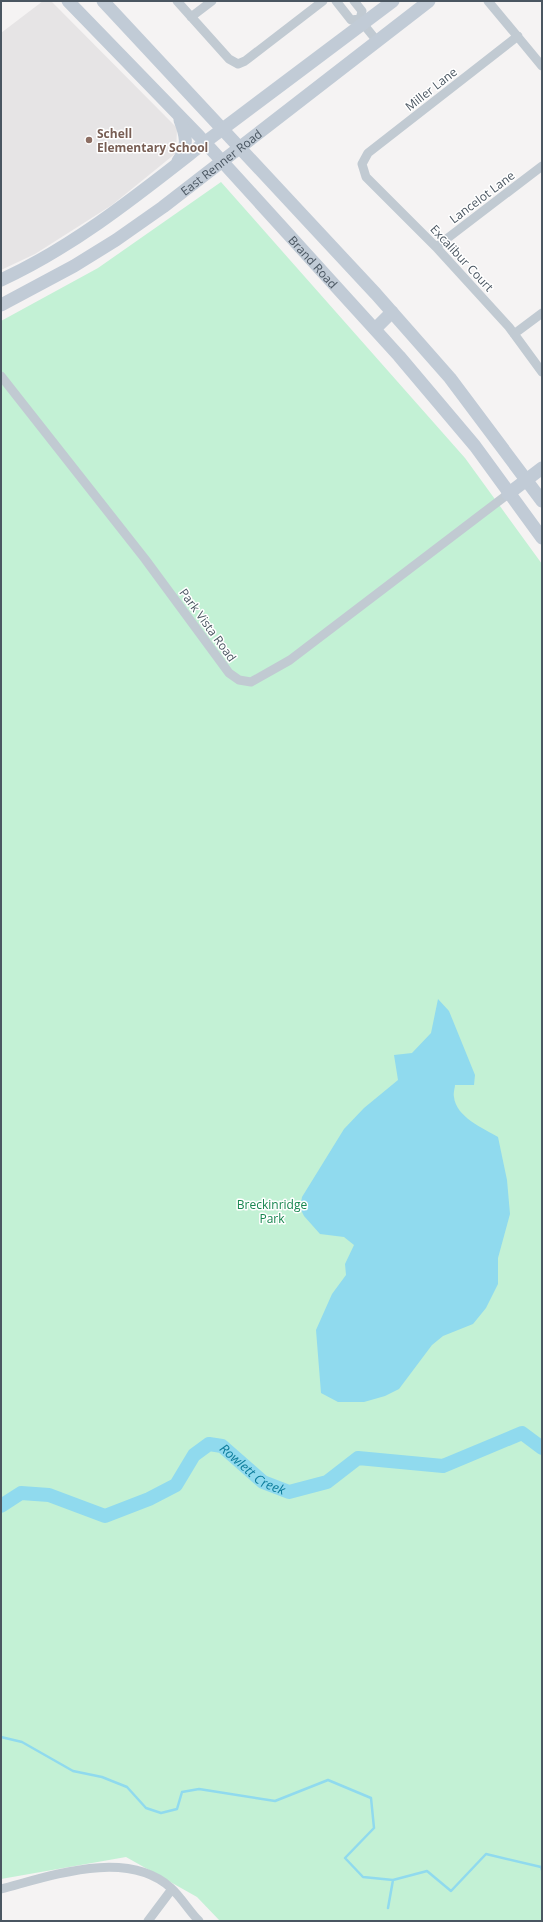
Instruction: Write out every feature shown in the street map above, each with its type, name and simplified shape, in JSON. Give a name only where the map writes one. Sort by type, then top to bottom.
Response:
[{"type":"main road","name":"Brand Road","points":[[68,1],[222,161],[375,329],[426,387],[474,446],[542,538]]},
{"type":"main road","name":"Brand Road","points":[[103,1],[392,312],[450,378],[542,502]]},
{"type":"main road","name":"East Renner Road","points":[[1,280],[23,270],[100,221],[205,143],[361,22],[393,1]]},
{"type":"main road","name":"East Renner Road","points":[[1,305],[74,266],[116,240],[239,149],[429,1]]},
{"type":"main road","points":[[172,168],[182,156],[187,142],[178,114]]},
{"type":"main road","points":[[375,329],[392,312]]},
{"type":"main road","points":[[508,494],[542,468]]},
{"type":"street","points":[[177,1],[229,59],[235,63],[245,61],[323,1]]},
{"type":"street","points":[[192,17],[212,1]]},
{"type":"street","points":[[336,1],[351,20],[361,22],[377,42]]},
{"type":"street","points":[[354,1],[362,11],[361,22]]},
{"type":"street","points":[[488,1],[542,66]]},
{"type":"street","name":"Miller Lane","points":[[362,164],[368,153],[518,36]]},
{"type":"street","name":"Excalibur Court","points":[[362,164],[366,177],[436,247],[514,334],[542,372]]},
{"type":"street","name":"Lancelot Lane","points":[[436,247],[542,166]]},
{"type":"street","points":[[514,334],[542,313]]},
{"type":"street","name":"Park Vista Road","points":[[1,376],[145,559],[229,673],[239,680],[251,682],[296,656],[508,494]]},
{"type":"street","points":[[1,1889],[53,1875],[110,1866],[138,1871],[163,1882],[172,1888],[198,1921]]},
{"type":"street","points":[[148,1921],[172,1888]]},
{"type":"shaded area","name":"Schell Elementary School","points":[[43,1],[51,1],[177,128],[176,153],[112,205],[35,254],[1,270],[1,33]]},
{"type":"green space","name":"Breckinridge Park","points":[[221,182],[465,458],[542,564],[542,1921],[220,1921],[197,1897],[126,1857],[1,1879],[1,321],[98,268]]},
{"type":"water","points":[[438,999],[449,1011],[475,1075],[474,1085],[455,1085],[454,1095],[456,1104],[471,1121],[498,1137],[507,1180],[510,1214],[498,1258],[498,1284],[486,1308],[473,1324],[443,1336],[432,1345],[399,1389],[385,1396],[364,1402],[338,1402],[321,1393],[316,1330],[332,1294],[346,1275],[345,1264],[354,1245],[344,1237],[320,1234],[304,1216],[300,1208],[302,1197],[344,1129],[364,1108],[398,1080],[394,1055],[412,1053],[431,1033]]},
{"type":"waterway","name":"Rowlett Creek","points":[[1,1506],[21,1493],[49,1495],[105,1516],[149,1499],[176,1485],[194,1455],[209,1444],[222,1446],[263,1482],[289,1492],[327,1482],[358,1458],[443,1466],[522,1433],[542,1448]]},
{"type":"waterway","points":[[1,1737],[22,1742],[73,1771],[102,1777],[127,1787],[146,1808],[161,1813],[177,1809],[182,1792],[199,1789],[275,1801],[328,1780],[371,1798],[374,1828],[345,1858],[363,1877],[393,1880],[427,1871],[451,1891],[486,1854],[541,1867],[542,1870]]},
{"type":"waterway","points":[[388,1908],[393,1880]]},
{"type":"place","name":"Schell Elementary School","points":[[89,140]]}]
